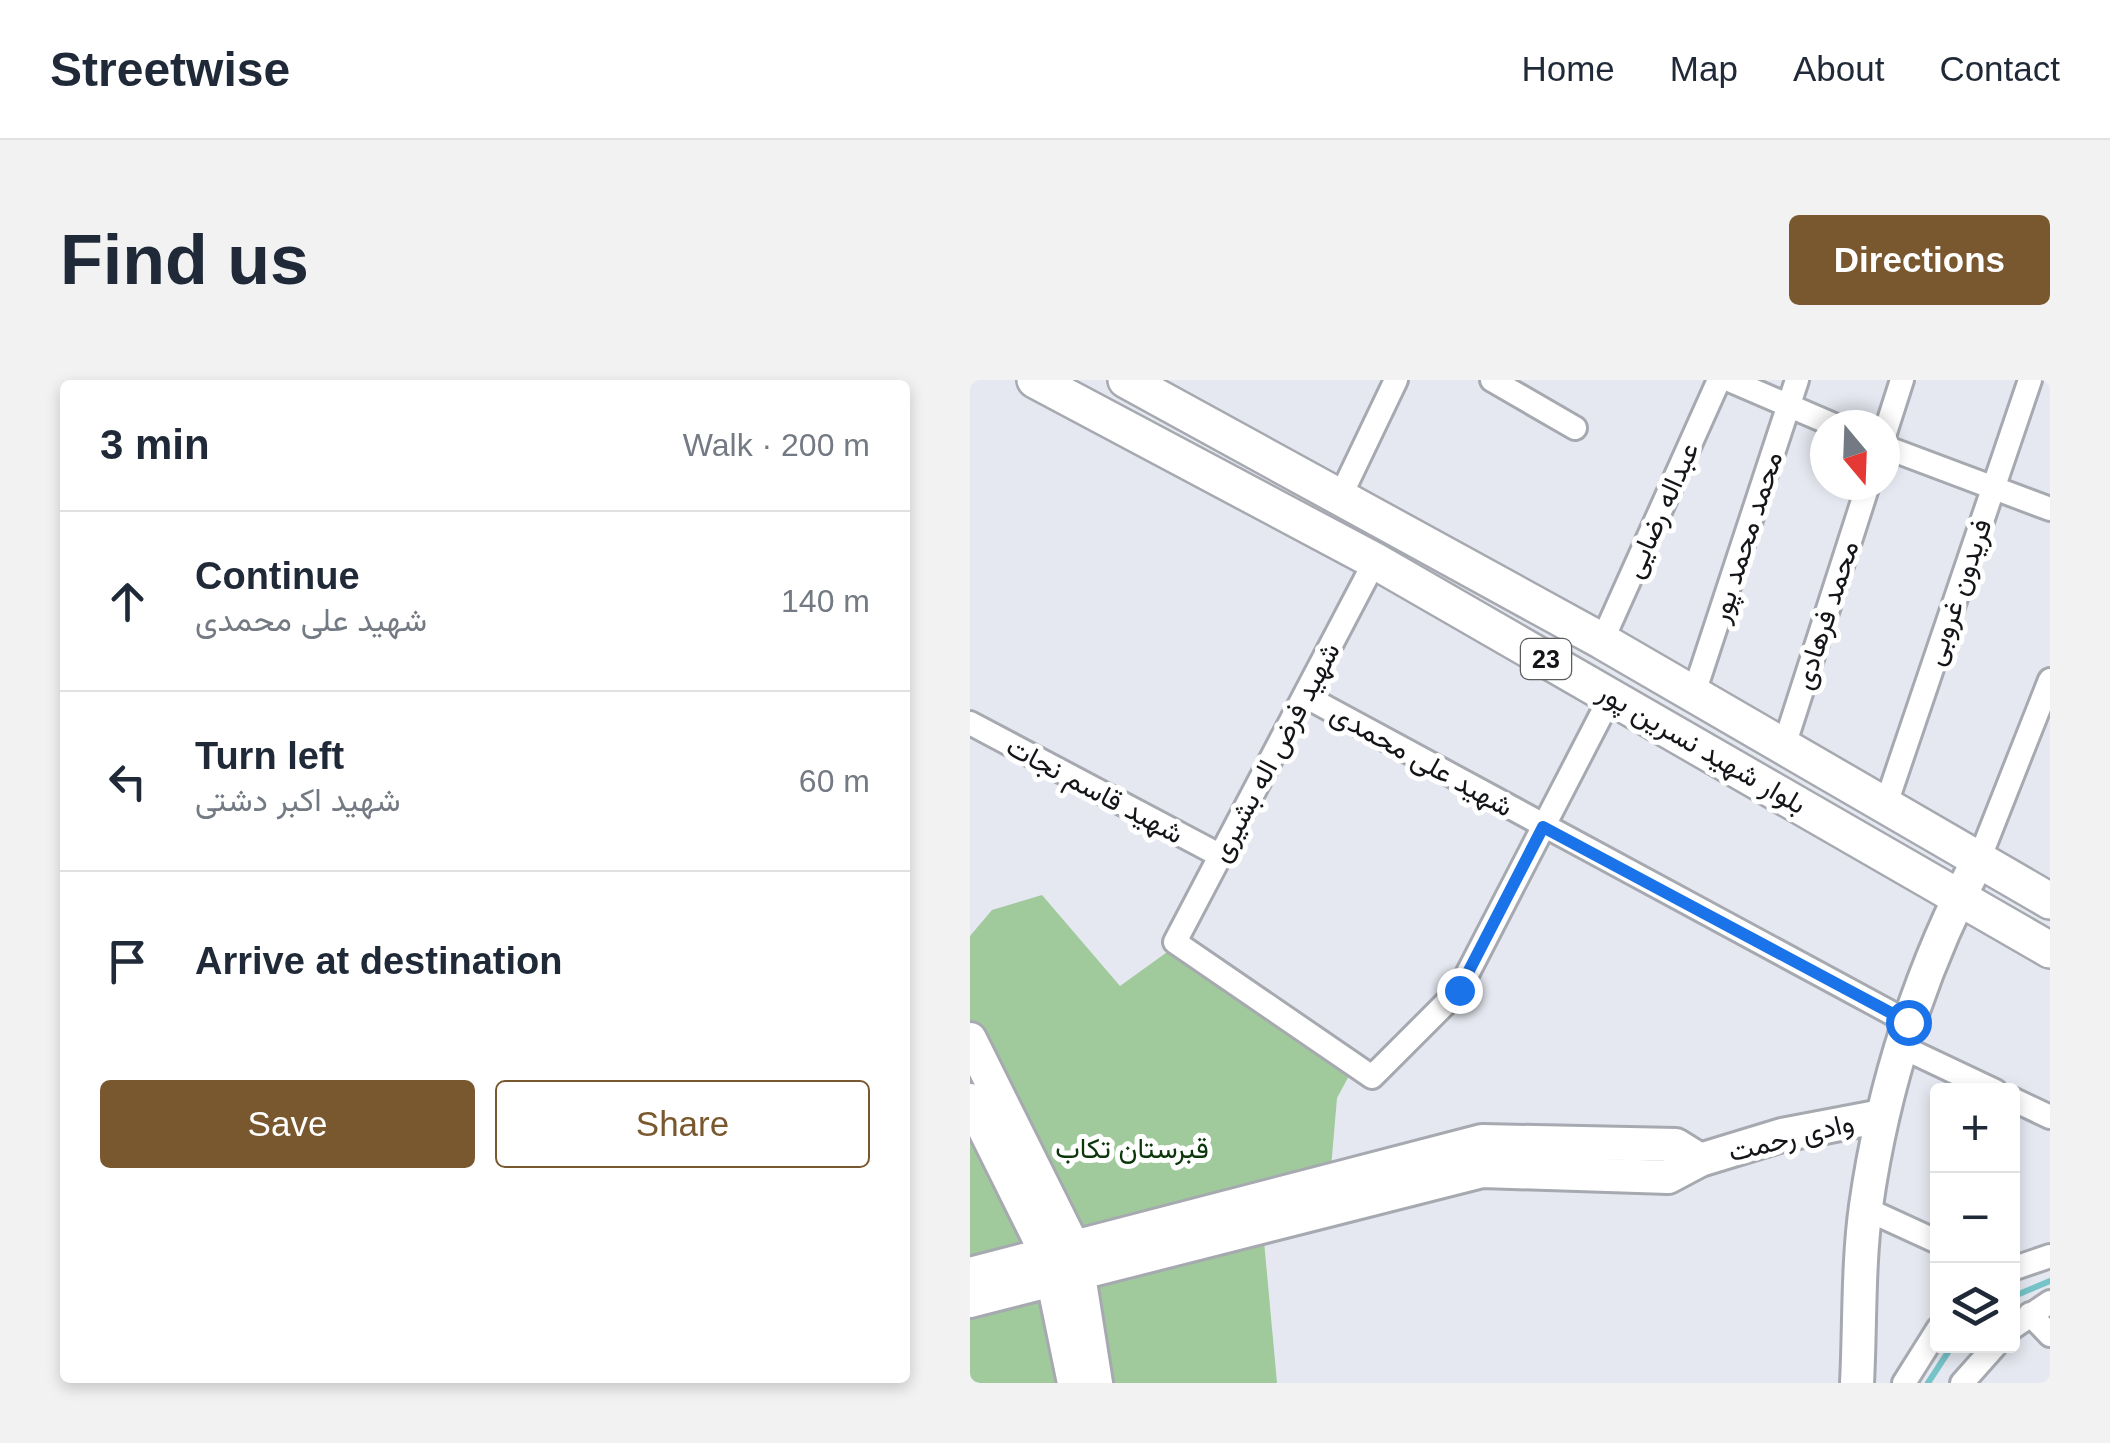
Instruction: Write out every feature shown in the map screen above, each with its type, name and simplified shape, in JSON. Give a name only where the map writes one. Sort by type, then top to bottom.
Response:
[{"type":"main road","name":"بلوار شهید نسرین پور","points":[[1035,380],[1375,561],[2050,950]]},
{"type":"main road","name":"بلوار شهید نسرین پور","points":[[1126,380],[1602,640],[2050,901]]},
{"type":"street","points":[[1341,495],[1396,380]]},
{"type":"street","points":[[1492,380],[1575,428]]},
{"type":"street","name":"عبداله رضایی","points":[[1602,640],[1718,380]]},
{"type":"street","points":[[1728,380],[1810,414]]},
{"type":"street","name":"محمد محمد پور","points":[[1694,693],[1797,380]]},
{"type":"street","points":[[1892,410],[1902,380]]},
{"type":"street","name":"فریدون غروبی","points":[[1886,804],[2030,380]]},
{"type":"street","points":[[1900,452],[2050,509]]},
{"type":"street","name":"محمد فرهادی","points":[[1784,746],[1863,500]]},
{"type":"street","name":"شهید فرض اله بشیری","points":[[1375,561],[1175,942],[1372,1077],[1459,990],[1543,827]]},
{"type":"street","points":[[1857,1383],[1866,1209],[1882,1116],[1905,1034],[2050,680]]},
{"type":"street","name":"شهید علی محمدی","points":[[1305,696],[1543,827],[1905,1034],[1983,1083]]},
{"type":"street","points":[[1543,827],[1611,696]]},
{"type":"street","name":"شهید قاسم نجات","points":[[970,724],[1221,856]]},
{"type":"street","points":[[970,1039],[1065,1266],[1096,1383]]},
{"type":"street","points":[[970,1100],[1065,1266],[1074,1383]]},
{"type":"street","points":[[2020,1103],[2050,1116]]},
{"type":"street","name":"وادی رحمت","points":[[1065,1266],[1482,1156],[1676,1146],[1700,1160],[1782,1135],[1882,1116]]},
{"type":"street","points":[[1866,1209],[1930,1238]]},
{"type":"street","points":[[2020,1266],[2050,1256]]},
{"type":"street","points":[[970,1274],[1065,1266]]},
{"type":"street","points":[[970,1301],[1065,1266]]},
{"type":"street","points":[[2031,1314],[2050,1335]]},
{"type":"street","points":[[1904,1383],[1930,1341]]},
{"type":"street","points":[[1962,1383],[1989,1353]]},
{"type":"green space","name":"قبرستان تکاب","points":[[1042,895],[1120,986],[1170,950],[1357,1061],[1337,1098],[1326,1226],[1264,1241],[1277,1383],[970,1383],[970,936],[992,910]]},
{"type":"waterway","points":[[2020,1294],[2050,1281]]},
{"type":"waterway","points":[[1928,1383],[1947,1353]]},
{"type":"route","points":[[1459,990],[1543,827],[1908,1022]]}]
